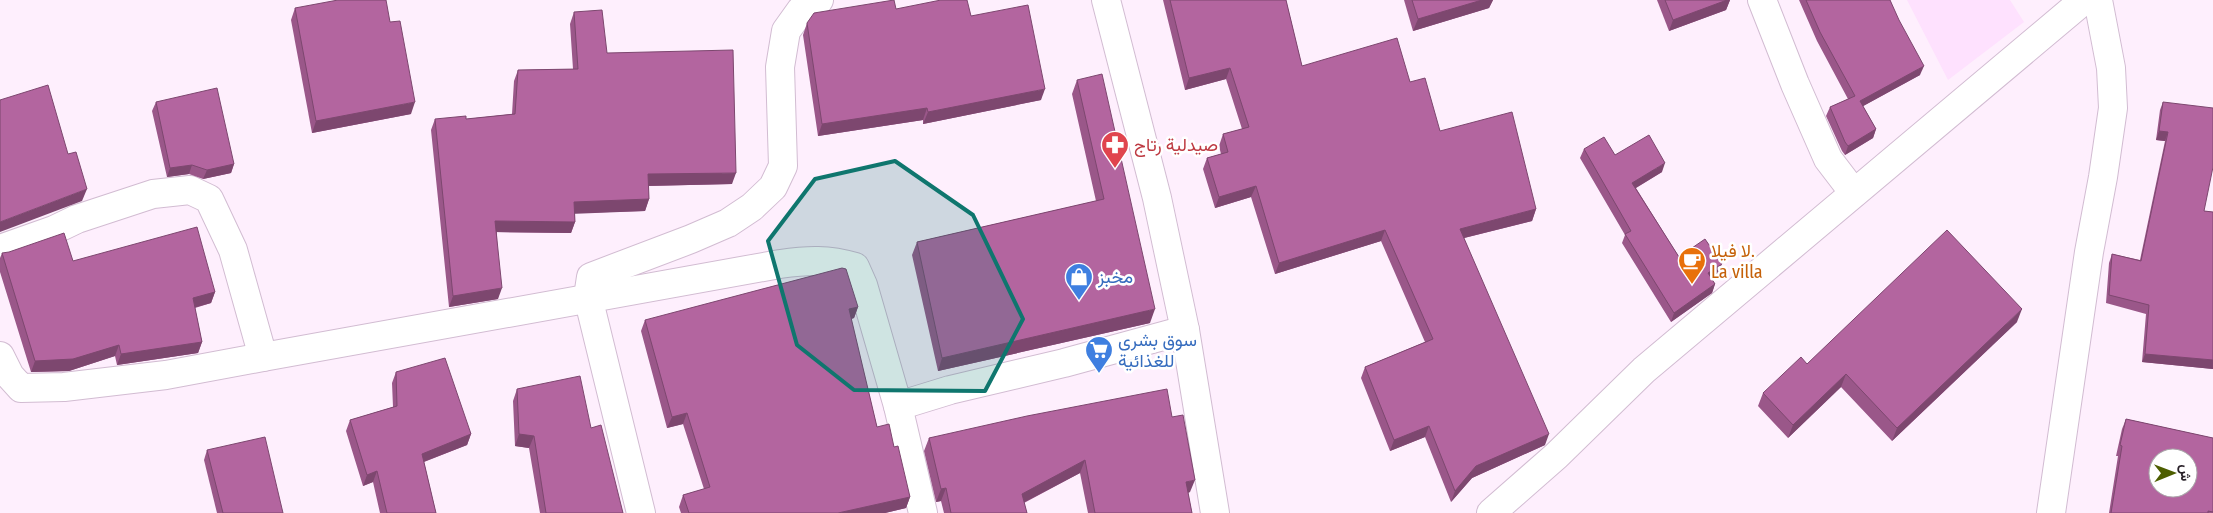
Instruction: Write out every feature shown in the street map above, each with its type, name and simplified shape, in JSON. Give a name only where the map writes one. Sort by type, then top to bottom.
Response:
[{"type":"street","points":[[641,513],[588,297],[591,277],[728,223],[752,207],[773,187],[783,166],[780,67],[786,30],[802,10],[819,0]]},
{"type":"street","points":[[1106,0],[1157,198],[1185,330],[1215,513]]},
{"type":"street","points":[[1762,0],[1795,84],[1828,159],[1854,193]]},
{"type":"street","points":[[1491,513],[1556,456],[1644,370],[2084,0]]},
{"type":"street","points":[[2050,513],[2088,252],[2103,177],[2113,108],[2111,68],[2098,0]]},
{"type":"street","points":[[0,248],[54,230],[77,219],[152,194],[190,190],[209,199],[233,250],[262,357]]},
{"type":"street","points":[[0,356],[10,376],[21,388],[43,388],[166,375],[588,297],[806,260],[834,261],[855,267],[863,285],[898,406],[923,513]]},
{"type":"street","points":[[898,406],[950,390],[1064,363],[1185,330]]},
{"type":"highlighted area","points":[[895,161],[973,215],[1023,319],[985,391],[854,390],[797,345],[768,241],[815,179]]},
{"type":"shaded area","points":[[1907,0],[2010,0],[2024,22],[1948,80]]},
{"type":"building","points":[[338,0],[386,0],[390,22],[400,21],[415,102],[316,121],[295,8]]},
{"type":"building","points":[[894,0],[896,9],[941,0],[967,0],[971,16],[1028,5],[1045,89],[928,112],[927,108],[822,124],[807,23],[814,13]]},
{"type":"building","points":[[1170,0],[1286,0],[1302,66],[1397,38],[1410,82],[1425,78],[1440,131],[1512,112],[1536,209],[1460,229],[1549,434],[1476,466],[1455,491],[1429,426],[1394,440],[1365,367],[1433,339],[1385,230],[1279,263],[1256,186],[1219,197],[1207,158],[1228,152],[1223,134],[1249,127],[1230,68],[1189,78]]},
{"type":"building","points":[[1412,0],[1482,0],[1418,19]]},
{"type":"building","points":[[1665,0],[1727,0],[1673,20]]},
{"type":"building","points":[[1806,0],[1890,0],[1924,66],[1860,101],[1876,129],[1848,146],[1830,107],[1855,96],[1820,32]]},
{"type":"building","points":[[602,10],[607,53],[733,50],[736,173],[648,174],[649,199],[574,202],[575,222],[495,221],[502,288],[453,296],[435,119],[466,116],[466,119],[515,114],[518,70],[578,69],[574,12]]},
{"type":"building","points":[[1102,74],[1155,309],[942,358],[917,242],[1104,199],[1077,80]]},
{"type":"building","points":[[48,85],[68,154],[76,152],[87,189],[0,222],[0,100]]},
{"type":"building","points":[[217,88],[234,164],[207,170],[192,165],[170,168],[156,102]]},
{"type":"building","points":[[2163,102],[2213,108],[2213,167],[2204,211],[2213,212],[2213,360],[2145,354],[2149,305],[2109,295],[2112,254],[2141,261],[2168,132],[2159,131]]},
{"type":"building","points":[[1649,135],[1665,163],[1632,183],[1679,257],[1705,239],[1722,264],[1708,273],[1715,284],[1674,313],[1625,234],[1631,231],[1584,149],[1604,137],[1615,155]]},
{"type":"building","points":[[197,227],[215,292],[193,298],[202,342],[121,354],[119,345],[73,359],[35,361],[2,253],[64,233],[73,261]]},
{"type":"building","points":[[1947,230],[2022,309],[1897,428],[1846,374],[1793,425],[1763,393],[1801,357],[1807,364]]},
{"type":"building","points":[[842,268],[846,269],[858,307],[849,309],[877,427],[889,424],[894,447],[898,446],[910,497],[838,513],[689,513],[683,495],[710,487],[687,413],[672,417],[645,320]]},
{"type":"building","points":[[445,358],[471,434],[422,454],[436,513],[387,513],[377,471],[367,475],[350,420],[397,406],[396,372]]},
{"type":"building","points":[[580,376],[591,428],[601,425],[623,513],[546,513],[534,436],[519,434],[517,389]]},
{"type":"building","points":[[1167,389],[1172,417],[1183,415],[1195,480],[1186,482],[1192,513],[1095,513],[1085,460],[1022,494],[1027,513],[951,513],[946,488],[941,489],[929,438],[1027,416]]},
{"type":"building","points":[[2126,419],[2213,438],[2213,512],[2111,513],[2122,446],[2120,445]]},
{"type":"building","points":[[265,437],[283,513],[223,513],[207,450]]},
{"type":"place","name":"صيدلية رتاج","points":[[1115,169]]},
{"type":"place","name":"لا فيلا. La villa","points":[[1692,285]]},
{"type":"place","name":"مخبز","points":[[1079,301]]},
{"type":"place","name":"سوق بشرى للغذائية","points":[[1099,374]]}]
